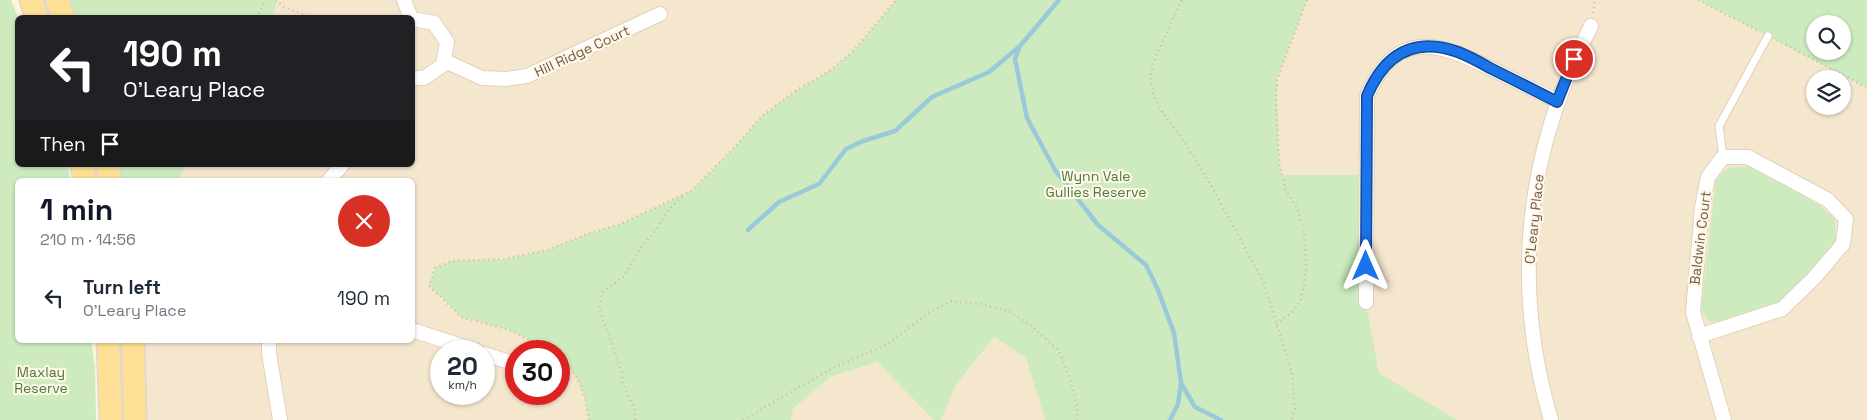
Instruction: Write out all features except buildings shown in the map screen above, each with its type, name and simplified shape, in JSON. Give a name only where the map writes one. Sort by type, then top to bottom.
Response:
[{"type":"main road","points":[[31,0],[36,15]]},
{"type":"main road","points":[[58,0],[63,15]]},
{"type":"main road","points":[[108,343],[111,420]]},
{"type":"main road","points":[[132,343],[135,420]]},
{"type":"street","points":[[404,0],[411,15]]},
{"type":"street","name":"Hill Ridge Court","points":[[445,61],[482,78],[506,79],[527,76],[660,14]]},
{"type":"street","points":[[415,19],[434,23],[447,42],[443,65],[424,78],[415,78]]},
{"type":"street","name":"O'Leary Place","points":[[1551,420],[1539,376],[1533,338],[1528,264],[1530,223],[1536,182],[1557,102],[1591,26]]},
{"type":"street","points":[[1366,302],[1367,96],[1375,76],[1388,61],[1417,47],[1437,46],[1459,52],[1557,102]]},
{"type":"street","points":[[1699,336],[1782,309],[1814,278],[1843,244],[1846,219],[1828,200],[1748,157],[1723,157]]},
{"type":"street","name":"Baldwin Court","points":[[1723,157],[1708,177],[1702,207],[1693,312],[1724,420]]},
{"type":"street","points":[[331,178],[340,167]]},
{"type":"street","points":[[415,331],[443,340]]},
{"type":"street","points":[[269,343],[280,420]]},
{"type":"lane","points":[[1723,157],[1719,126],[1768,36]]},
{"type":"path","points":[[258,15],[265,0]]},
{"type":"path","points":[[276,0],[285,8],[307,15]]},
{"type":"path","points":[[635,420],[634,406],[621,384],[622,373],[599,307],[602,293],[624,276],[641,247],[656,230],[668,210],[736,146],[761,116],[797,90],[832,70],[855,49],[896,0]]},
{"type":"path","points":[[1182,0],[1155,58],[1150,77],[1154,96],[1163,113],[1182,138],[1212,187],[1262,281],[1292,373],[1296,409],[1292,420]]},
{"type":"path","points":[[1276,324],[1293,311],[1300,302],[1306,268],[1304,231],[1297,208],[1285,189],[1279,161],[1276,80],[1308,0]]},
{"type":"path","points":[[1698,0],[1867,88]]},
{"type":"path","points":[[529,340],[509,330],[461,317],[429,286],[434,268],[452,261],[503,259],[547,250],[590,233],[618,225],[686,193]]},
{"type":"path","points":[[743,420],[831,369],[888,344],[930,312],[952,301],[980,304],[1009,312],[1034,328],[1059,351],[1078,405],[1077,420]]},
{"type":"path","points":[[570,368],[580,383],[589,420]]},
{"type":"shaded area","points":[[276,0],[896,0],[855,49],[831,70],[797,90],[761,117],[736,146],[691,191],[618,225],[590,233],[547,250],[526,255],[478,261],[438,297],[461,317],[509,330],[529,340],[505,340],[505,405],[570,405],[570,368],[580,383],[589,420],[135,420],[133,343],[415,343],[415,178],[179,178],[185,167],[415,167],[415,15],[272,15]]},
{"type":"shaded area","points":[[1307,0],[1698,0],[1806,56],[1806,60],[1813,60],[1832,70],[1806,70],[1806,115],[1851,115],[1851,80],[1867,88],[1867,420],[1457,420],[1379,373],[1366,302],[1365,175],[1282,175],[1279,161],[1277,80]]},
{"type":"shaded area","points":[[994,337],[1026,358],[1045,420],[941,420],[956,385]]},
{"type":"shaded area","points":[[877,362],[934,420],[791,420],[793,409],[830,377]]},
{"type":"green space","name":"Maxlay Reserve","points":[[0,0],[11,0],[17,15],[15,15],[15,167],[68,167],[70,178],[15,178],[15,343],[91,343],[95,368],[96,420],[0,420]]},
{"type":"green space","points":[[57,0],[277,1],[273,15],[63,15]]},
{"type":"green space","name":"Wynn Vale Gullies Reserve","points":[[896,0],[1307,0],[1277,80],[1279,161],[1282,175],[1366,175],[1366,302],[1379,373],[1457,420],[1045,420],[1026,358],[994,337],[956,385],[941,420],[934,420],[877,362],[830,377],[793,409],[791,420],[589,420],[580,386],[570,368],[570,340],[529,340],[509,330],[461,317],[429,286],[435,268],[452,261],[503,259],[547,250],[590,233],[618,225],[691,191],[736,146],[761,117],[797,90],[831,70],[855,49]]},
{"type":"green space","points":[[1698,0],[1867,0],[1867,88],[1851,80],[1851,70],[1832,70],[1813,60],[1851,60],[1851,15],[1806,15],[1806,56]]},
{"type":"green space","points":[[1749,166],[1821,206],[1835,220],[1836,245],[1780,302],[1721,321],[1710,322],[1701,310],[1716,179],[1728,168]]},
{"type":"green space","points":[[107,167],[185,167],[179,178],[110,178]]},
{"type":"waterway","points":[[748,230],[779,202],[819,184],[846,149],[863,141],[895,131],[932,97],[989,72],[1020,46],[1059,0]]},
{"type":"waterway","points":[[1020,46],[1015,59],[1027,118],[1055,170],[1098,225],[1146,265],[1158,290],[1174,333],[1181,383],[1178,404],[1170,420]]},
{"type":"waterway","points":[[1181,383],[1195,407],[1221,420]]},
{"type":"route","points":[[1366,266],[1367,96],[1375,76],[1388,61],[1417,47],[1437,46],[1459,52],[1557,102],[1574,59]]}]
